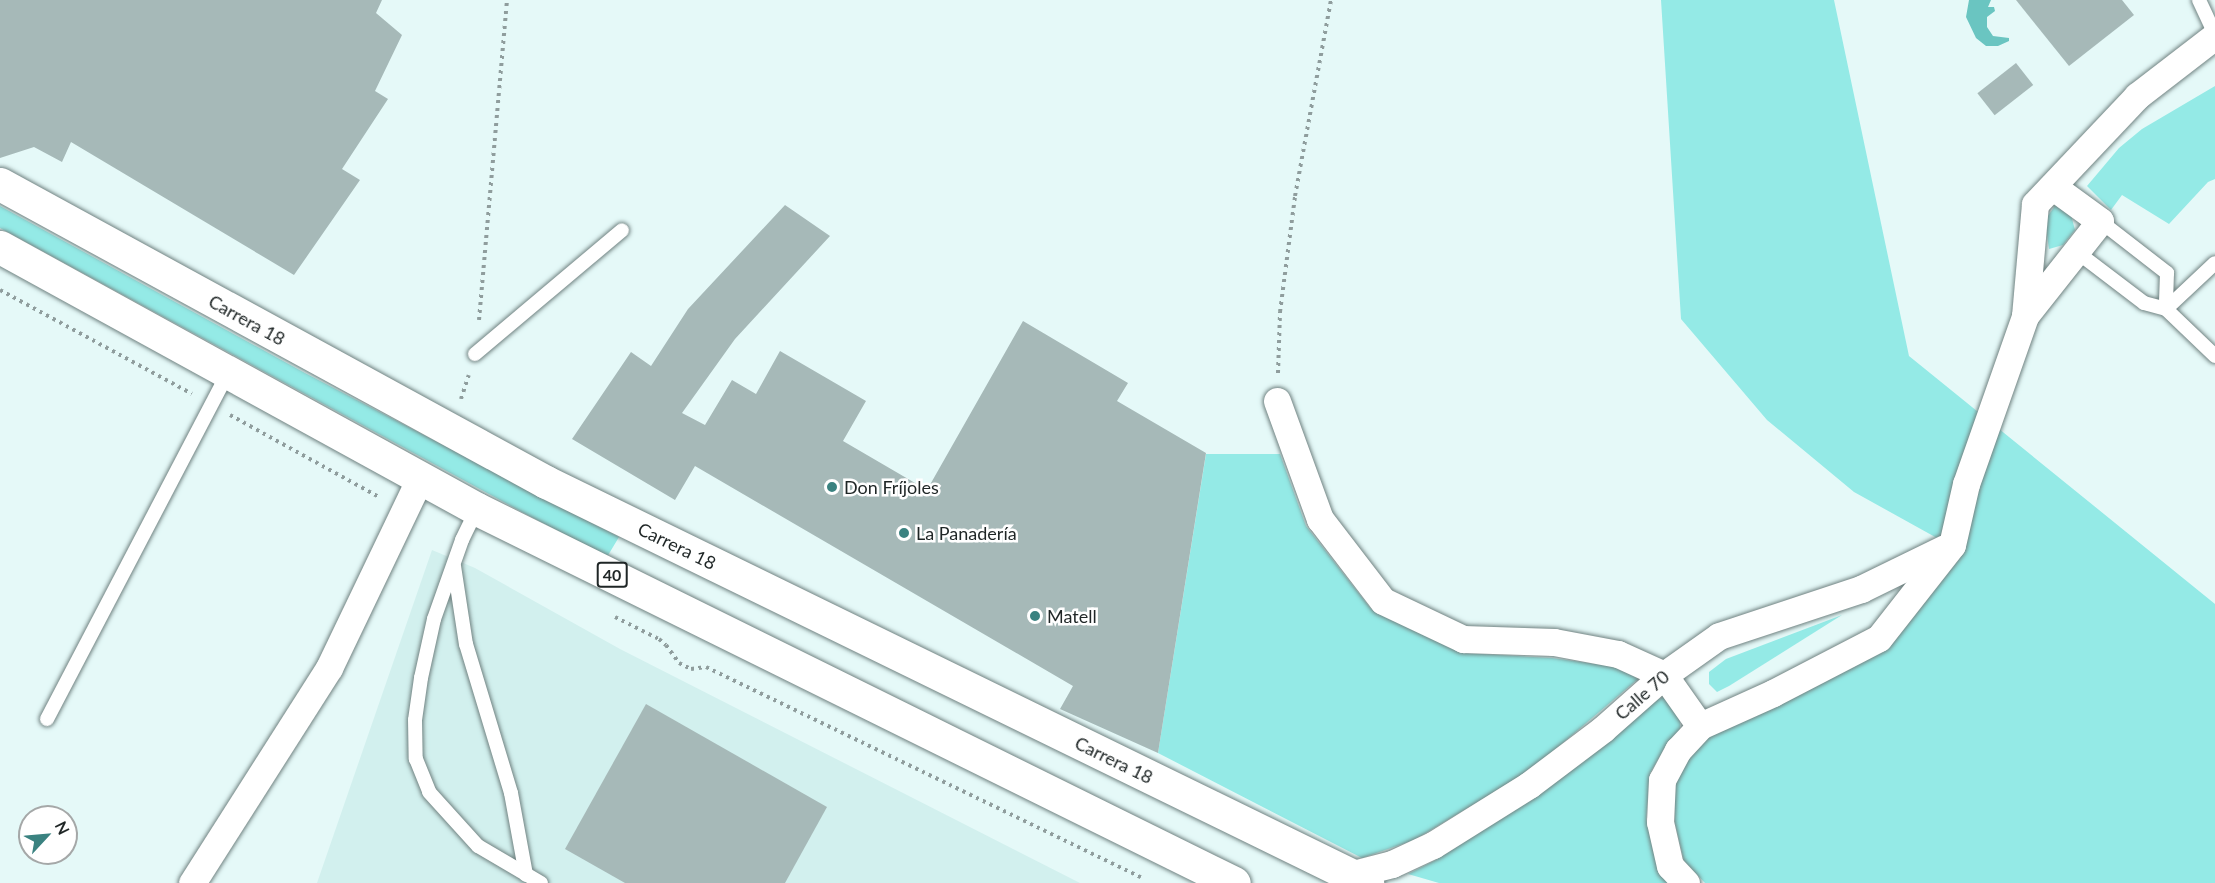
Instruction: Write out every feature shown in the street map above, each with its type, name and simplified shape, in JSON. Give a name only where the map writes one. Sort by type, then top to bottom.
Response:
[{"type":"main road","name":"Carrera 18","points":[[0,184],[546,482],[1358,879]]},
{"type":"main road","name":"40","points":[[0,247],[477,509],[1234,883]]},
{"type":"street","points":[[1686,883],[1670,866],[1660,822],[1662,780],[1678,750],[1700,726],[1773,693],[1879,638],[1952,545],[1966,484],[2025,316],[2035,204],[2137,96],[2215,35]]},
{"type":"street","points":[[2025,316],[2100,221],[2052,186]]},
{"type":"street","points":[[1277,401],[1320,519],[1383,601],[1463,639],[1554,642],[1618,654],[1664,675],[1700,726]]},
{"type":"street","points":[[192,883],[329,668],[420,478]]},
{"type":"street","name":"Calle 70","points":[[1358,879],[1433,845],[1529,785],[1603,729],[1664,675],[1719,636],[1861,589],[1952,545]]},
{"type":"lane","points":[[2199,0],[2215,35]]},
{"type":"lane","points":[[2100,221],[2167,273],[2166,309]]},
{"type":"lane","points":[[475,354],[622,230]]},
{"type":"lane","points":[[2077,252],[2144,303],[2166,309],[2215,356]]},
{"type":"lane","points":[[2166,309],[2215,262]]},
{"type":"lane","points":[[47,719],[228,373]]},
{"type":"lane","points":[[477,509],[454,564],[435,619],[421,678],[415,720],[416,759],[429,792],[478,846],[541,883]]},
{"type":"lane","points":[[454,564],[466,644],[511,794],[526,875]]},
{"type":"path","points":[[446,429],[464,393],[475,354],[507,0]]},
{"type":"path","points":[[1277,401],[1280,312],[1295,196],[1331,0]]},
{"type":"path","points":[[0,290],[139,367]]},
{"type":"shaded area","points":[[1661,0],[1834,0],[1909,356],[2215,604],[2215,883],[1705,883],[1684,861],[1675,823],[1675,785],[1689,758],[1708,737],[1890,647],[1964,553],[1854,492],[1767,420],[1681,319]]},
{"type":"shaded area","points":[[1969,0],[1991,0],[1988,7],[1994,7],[1995,11],[1987,17],[1987,27],[1993,36],[2009,38],[2009,41],[1998,46],[1986,46],[1976,38],[1966,17]]},
{"type":"shaded area","points":[[2215,86],[2215,179],[2208,182],[2169,224],[2122,195],[2111,210],[2087,186],[2119,148],[2142,129]]},
{"type":"shaded area","points":[[2057,203],[2071,215],[2075,230],[2063,245],[2049,249],[2045,220]]},
{"type":"shaded area","points":[[0,206],[305,373],[619,537],[607,557],[522,512],[0,228]]},
{"type":"shaded area","points":[[1206,454],[1280,454],[1306,526],[1371,609],[1463,653],[1552,658],[1618,667],[1638,679],[1531,770],[1414,840],[1362,858],[1158,753]]},
{"type":"shaded area","points":[[432,550],[475,568],[620,649],[1080,883],[317,883]]},
{"type":"shaded area","points":[[1842,615],[1729,686],[1717,692],[1709,684],[1709,672],[1726,659]]},
{"type":"shaded area","points":[[1664,697],[1680,718],[1680,730],[1667,744],[1650,773],[1646,819],[1660,872],[1672,883],[1439,883],[1408,874],[1438,859],[1538,793],[1654,701]]},
{"type":"building","points":[[0,0],[382,0],[376,13],[402,35],[375,91],[388,99],[342,169],[360,180],[294,275],[71,142],[62,162],[34,147],[0,158]]},
{"type":"building","points":[[2016,0],[2122,0],[2134,15],[2069,66]]},
{"type":"building","points":[[2016,63],[2033,85],[1995,115],[1977,93]]},
{"type":"building","points":[[785,205],[830,236],[735,339],[682,413],[705,425],[732,380],[756,394],[780,351],[866,401],[843,441],[927,490],[1023,321],[1128,383],[1117,401],[1206,453],[1158,753],[1060,709],[1073,686],[695,466],[675,500],[572,439],[631,352],[651,366],[688,309]]},
{"type":"building","points":[[646,704],[827,807],[785,883],[625,883],[565,849]]},
{"type":"place","name":"Don Fríjoles","points":[[832,487]]},
{"type":"place","name":"La Panadería","points":[[904,533]]},
{"type":"place","name":"Matell","points":[[1035,616]]}]
